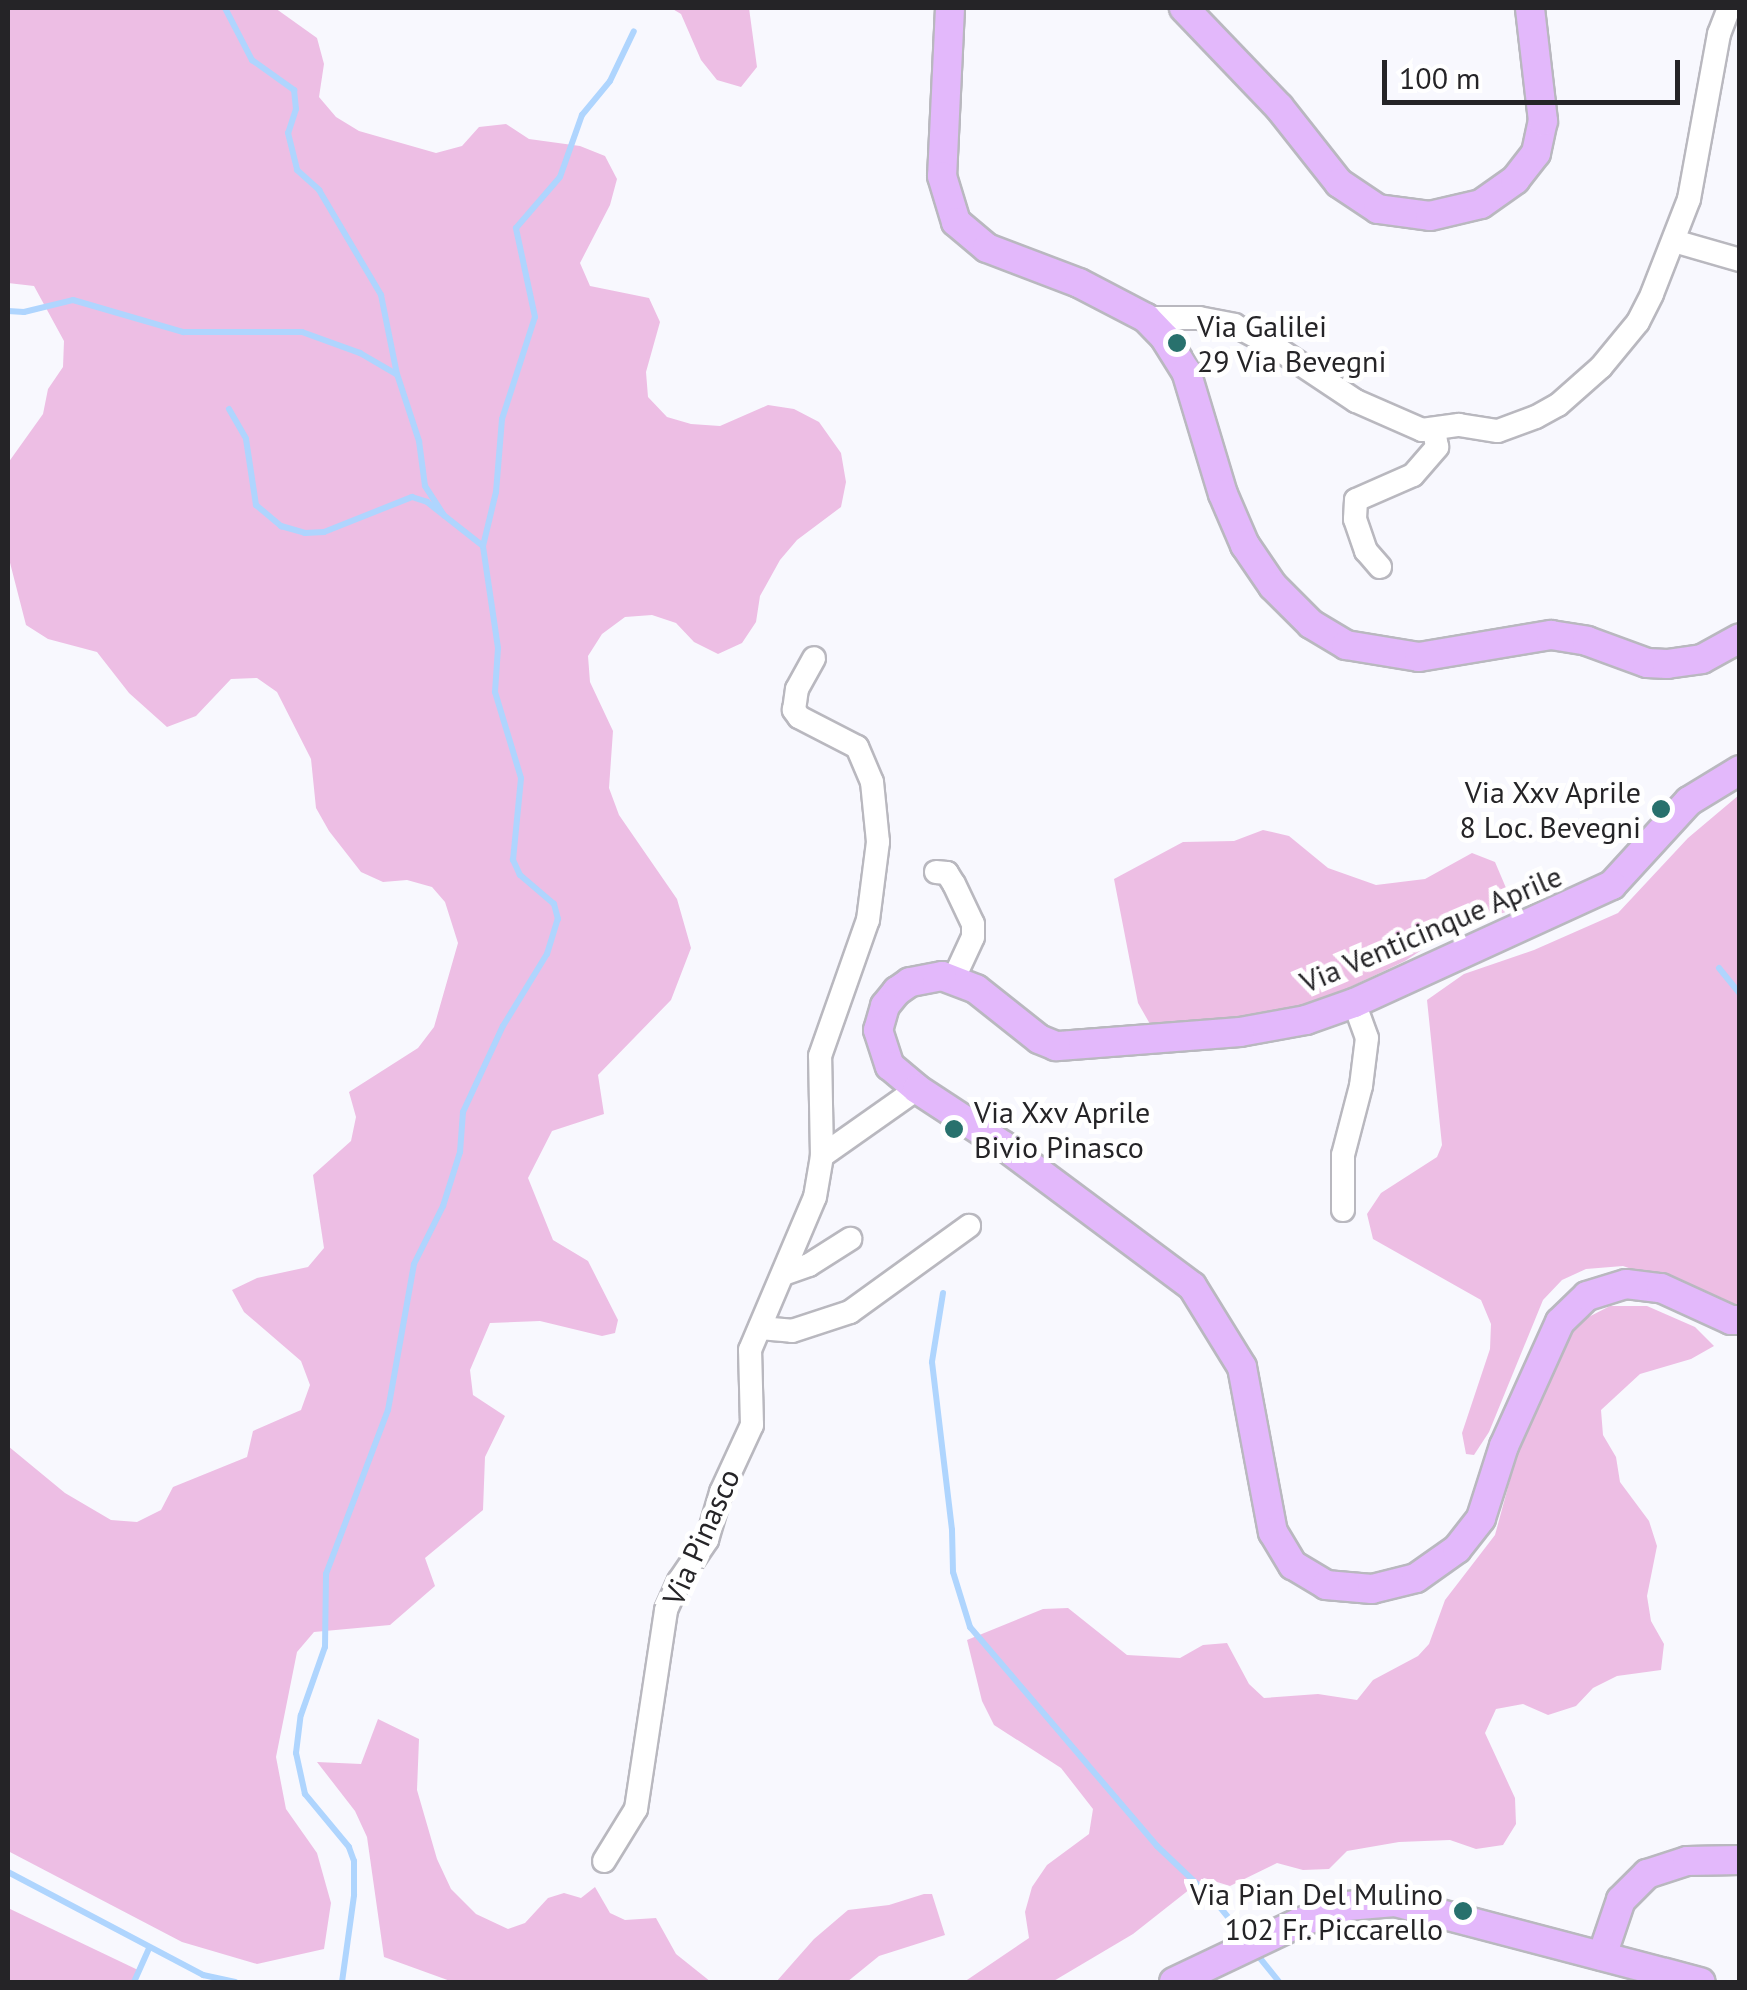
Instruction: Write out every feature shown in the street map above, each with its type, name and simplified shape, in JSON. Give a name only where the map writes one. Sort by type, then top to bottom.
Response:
[{"type":"main road","points":[[950,8],[942,176],[956,222],[987,248],[1079,284],[1146,318],[1186,370],[1223,494],[1245,546],[1290,605],[1329,636],[1366,651],[1419,657],[1531,636],[1570,636],[1648,663],[1666,664],[1702,658],[1740,638]]},
{"type":"main road","points":[[1184,8],[1279,107],[1339,182],[1378,209],[1430,216],[1480,204],[1516,180],[1536,153],[1543,121],[1530,8]]},
{"type":"main road","name":"Via Venticinque Aprile","points":[[954,978],[976,989],[1039,1039],[1076,1047],[1240,1032],[1306,1020],[1354,1003],[1612,885],[1689,801],[1740,770]]},
{"type":"main road","points":[[954,978],[926,977],[897,991],[881,1018],[881,1049],[890,1066],[917,1090],[1004,1146],[1192,1286],[1242,1367],[1273,1532],[1293,1566],[1326,1585],[1372,1589],[1416,1578],[1457,1549],[1481,1518],[1504,1446],[1560,1322],[1586,1296],[1626,1284],[1661,1288],[1731,1320],[1740,1320]]},
{"type":"main road","points":[[1602,1956],[1621,1900],[1647,1874],[1687,1861],[1740,1860]]},
{"type":"main road","points":[[1174,1982],[1298,1923],[1347,1906],[1395,1902],[1701,1982]]},
{"type":"street","points":[[1146,318],[1200,318],[1234,325],[1385,418],[1434,430],[1460,425],[1498,431],[1536,417],[1574,392],[1638,322],[1689,199],[1719,34],[1729,8]]},
{"type":"street","points":[[1674,240],[1740,260]]},
{"type":"street","points":[[1380,567],[1366,551],[1355,519],[1356,500],[1413,476],[1437,447],[1434,430]]},
{"type":"street","name":"Via Pinasco","points":[[604,1861],[636,1810],[666,1610],[679,1581],[707,1540],[721,1492],[752,1425],[750,1350],[786,1273],[815,1197],[822,1156],[820,1056],[868,920],[878,812],[872,782],[856,747],[799,718],[794,710],[797,688],[814,658]]},
{"type":"street","points":[[936,872],[947,874],[973,924],[973,937],[954,978]]},
{"type":"street","points":[[1343,1210],[1343,1155],[1362,1086],[1368,1038],[1354,1003]]},
{"type":"street","points":[[822,1156],[917,1090]]},
{"type":"street","points":[[760,1328],[792,1332],[850,1312],[969,1226]]},
{"type":"street","points":[[786,1273],[809,1265],[850,1239]]},
{"type":"shaded area","points":[[8,8],[275,8],[317,38],[324,64],[319,97],[336,117],[359,131],[436,153],[462,146],[479,127],[506,124],[529,139],[580,146],[605,156],[617,179],[610,205],[580,263],[590,286],[649,298],[660,322],[646,372],[648,397],[667,417],[691,424],[720,426],[768,405],[794,409],[819,422],[841,453],[846,482],[841,507],[797,540],[780,560],[760,596],[756,622],[742,643],[718,654],[694,642],[676,623],[652,615],[625,617],[602,634],[588,656],[590,682],[613,731],[609,788],[619,815],[677,899],[691,948],[671,1000],[598,1075],[604,1114],[552,1131],[528,1178],[553,1240],[588,1261],[618,1320],[615,1333],[602,1336],[540,1321],[490,1323],[470,1370],[473,1395],[505,1416],[485,1457],[483,1510],[425,1558],[435,1586],[390,1625],[314,1632],[297,1652],[276,1757],[286,1809],[317,1853],[331,1903],[324,1949],[257,1964],[182,1942],[8,1851],[8,1446],[65,1493],[111,1520],[137,1522],[161,1510],[173,1487],[247,1457],[253,1431],[301,1410],[310,1385],[301,1361],[244,1312],[232,1290],[257,1278],[308,1267],[324,1248],[313,1175],[351,1141],[356,1117],[349,1092],[418,1048],[434,1027],[458,943],[445,902],[432,887],[407,880],[383,882],[361,872],[329,831],[316,808],[311,759],[277,692],[257,678],[231,679],[196,716],[167,727],[129,693],[97,652],[48,639],[26,625],[8,555],[8,463],[43,414],[48,389],[63,367],[64,341],[34,286],[8,283]]},
{"type":"shaded area","points":[[671,8],[749,8],[757,67],[741,87],[717,80],[701,60],[681,14]]},
{"type":"shaded area","points":[[1739,795],[1739,1307],[1623,1266],[1586,1269],[1562,1280],[1543,1300],[1489,1432],[1474,1455],[1466,1454],[1462,1433],[1490,1349],[1491,1324],[1481,1300],[1373,1239],[1367,1214],[1381,1193],[1437,1157],[1442,1145],[1427,1000],[1464,974],[1534,950],[1618,913],[1688,838]]},
{"type":"shaded area","points":[[1263,830],[1289,836],[1328,868],[1376,885],[1425,879],[1472,853],[1495,862],[1515,909],[1453,929],[1405,961],[1325,999],[1264,1016],[1150,1024],[1138,1003],[1114,879],[1183,842],[1234,841]]},
{"type":"shaded area","points":[[1610,1306],[1647,1306],[1695,1327],[1714,1346],[1691,1359],[1640,1374],[1601,1410],[1603,1435],[1616,1457],[1620,1482],[1649,1521],[1657,1546],[1647,1596],[1651,1621],[1664,1644],[1661,1670],[1617,1676],[1593,1688],[1576,1706],[1548,1715],[1523,1704],[1496,1709],[1485,1733],[1515,1798],[1516,1824],[1503,1845],[1476,1849],[1450,1840],[1399,1842],[1347,1851],[1329,1869],[1303,1870],[1277,1863],[1230,1886],[1204,1878],[1133,1934],[1052,1982],[964,1982],[1029,1938],[1025,1912],[1032,1887],[1047,1865],[1089,1834],[1093,1809],[1061,1768],[994,1725],[982,1701],[967,1640],[1043,1609],[1068,1608],[1127,1655],[1180,1658],[1203,1645],[1227,1643],[1249,1684],[1264,1698],[1318,1694],[1357,1700],[1373,1680],[1418,1656],[1429,1644],[1445,1600],[1495,1535],[1524,1428],[1571,1326]]},
{"type":"shaded area","points":[[378,1719],[419,1739],[417,1790],[437,1859],[451,1889],[476,1914],[508,1929],[525,1923],[548,1898],[564,1893],[581,1898],[595,1887],[610,1913],[625,1920],[656,1918],[676,1954],[711,1982],[453,1982],[384,1957],[367,1837],[355,1811],[317,1762],[361,1764]]},
{"type":"shaded area","points":[[932,1894],[945,1935],[879,1956],[847,1982],[776,1982],[814,1939],[848,1910],[889,1905]]},
{"type":"shaded area","points":[[8,1908],[138,1970],[134,1982],[8,1982]]},
{"type":"waterway","points":[[225,8],[252,60],[294,90],[296,109],[288,133],[297,170],[319,190],[381,295],[397,374],[419,441],[425,486],[444,515]]},
{"type":"waterway","points":[[342,1982],[354,1895],[354,1861],[349,1847],[305,1794],[296,1753],[301,1715],[325,1647],[326,1574],[388,1410],[414,1264],[443,1206],[460,1152],[463,1112],[503,1026],[547,954],[558,919],[554,904],[520,875],[513,860],[521,778],[495,692],[498,648],[483,546],[496,492],[502,419],[535,317],[516,228],[560,177],[582,115],[610,81],[634,31]]},
{"type":"waterway","points":[[8,311],[24,312],[73,300],[183,332],[302,332],[360,353],[396,374]]},
{"type":"waterway","points":[[229,409],[246,439],[256,505],[281,526],[305,533],[324,532],[412,497],[427,502],[483,546]]},
{"type":"waterway","points":[[1719,968],[1740,994]]},
{"type":"waterway","points":[[943,1293],[932,1362],[952,1530],[953,1572],[970,1627],[1157,1846],[1215,1901],[1245,1938]]},
{"type":"waterway","points":[[8,1872],[203,1975],[235,1982]]},
{"type":"waterway","points":[[134,1982],[149,1948]]},
{"type":"waterway","points":[[1255,1952],[1279,1982]]},
{"type":"place","name":"Via Galilei 29 Via Bevegni","points":[[1177,343]]},
{"type":"place","name":"Via Xxv Aprile 8 Loc. Bevegni","points":[[1661,809]]},
{"type":"place","name":"Via Xxv Aprile Bivio Pinasco","points":[[954,1129]]},
{"type":"place","name":"Via Pian Del Mulino 102 Fr. Piccarello","points":[[1463,1911]]}]
